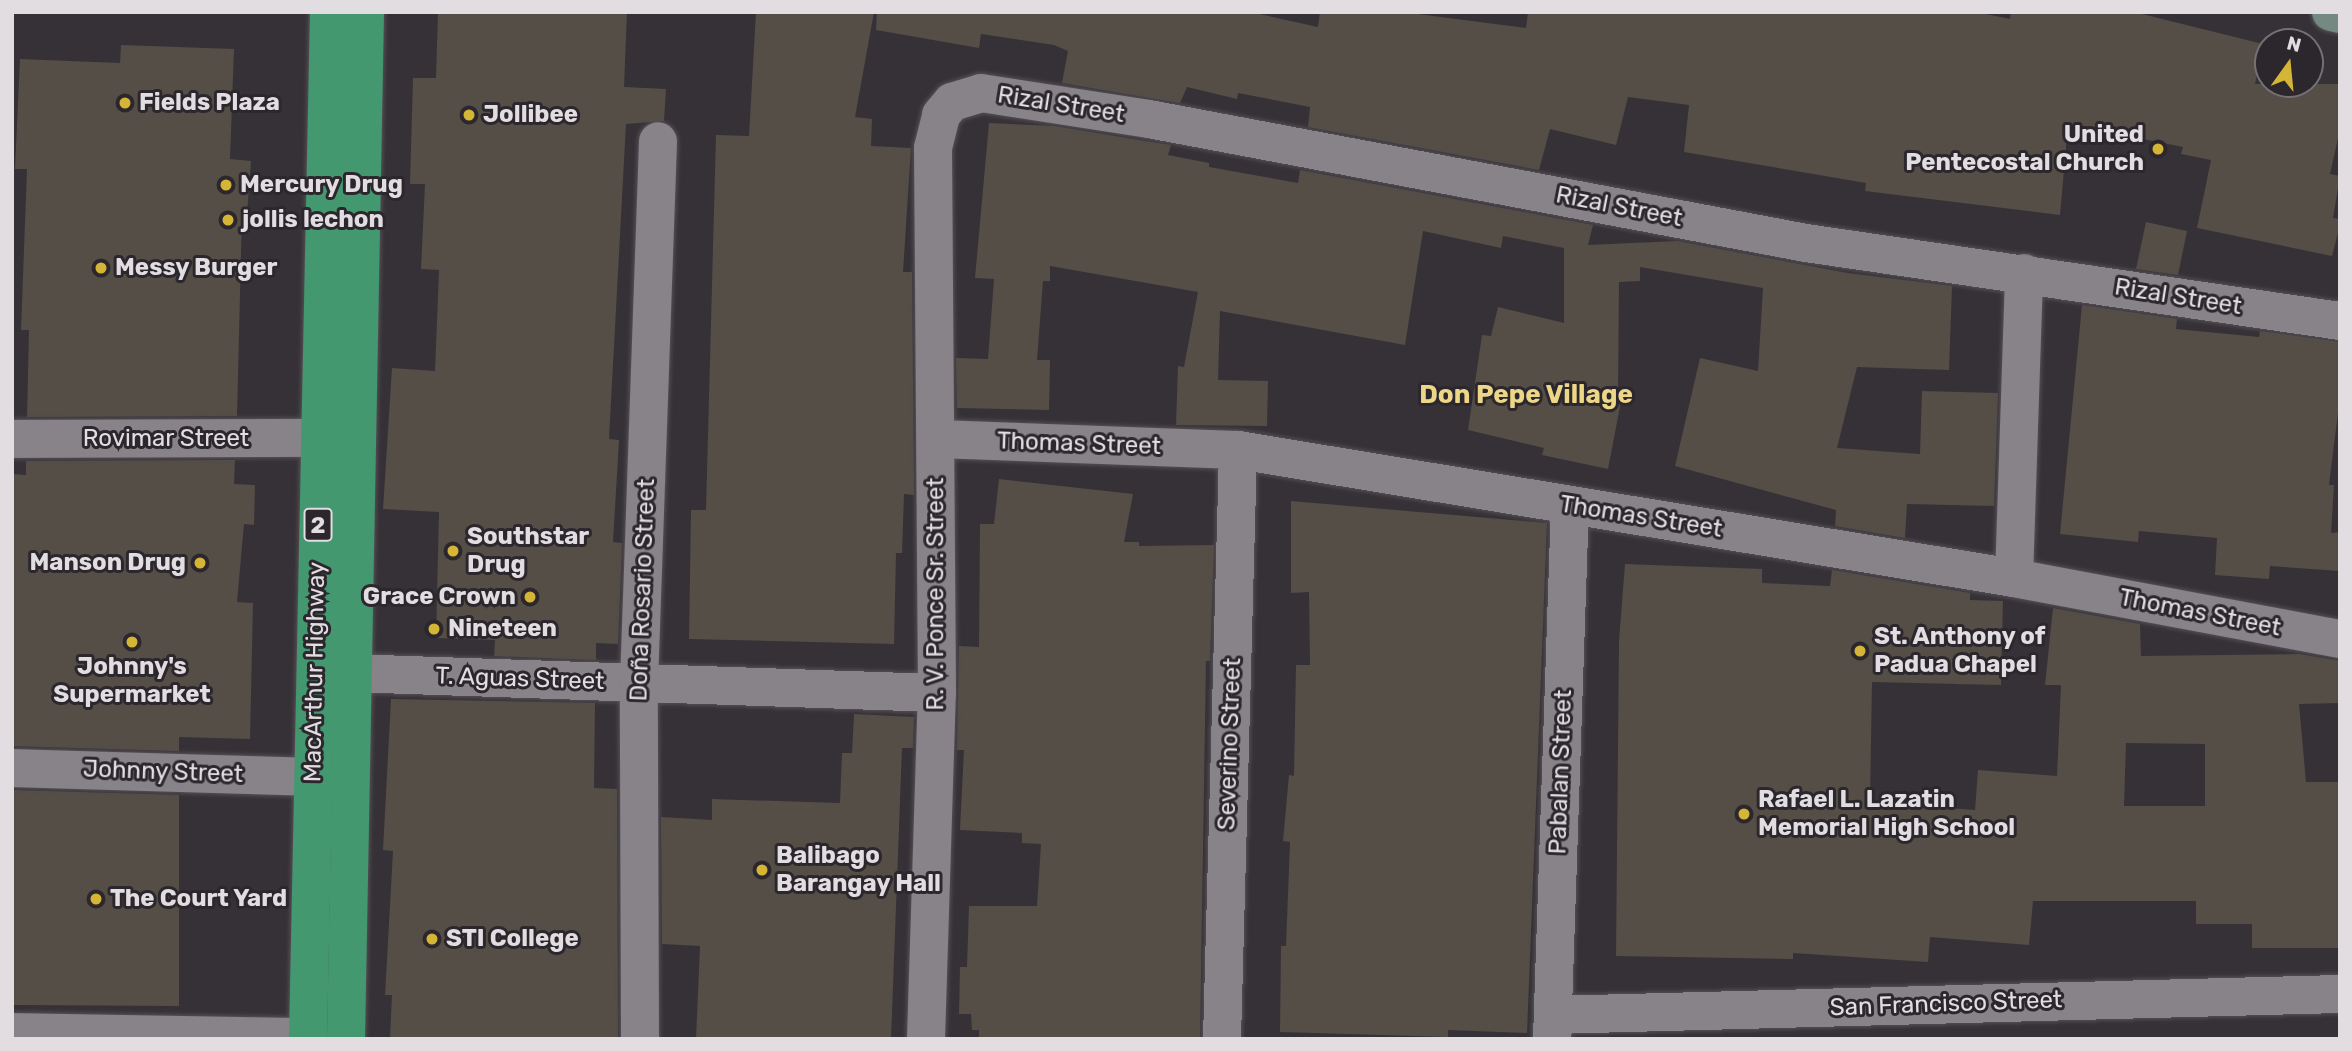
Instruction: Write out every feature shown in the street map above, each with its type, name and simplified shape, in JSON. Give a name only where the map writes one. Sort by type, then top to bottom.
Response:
[{"type":"highway","name":"MacArthur Highway","points":[[308,1038],[329,12]]},
{"type":"highway","name":"MacArthur Highway","points":[[346,1039],[365,12]]},
{"type":"main road","points":[[2332,12],[2340,14]]},
{"type":"street","name":"Rizal Street","points":[[933,148],[946,108],[966,95],[981,93],[1298,146],[1806,243],[2340,321]]},
{"type":"street","name":"Doña Rosario Street","points":[[640,1039],[639,683],[658,141]]},
{"type":"street","name":"R. V. Ponce Sr. Street","points":[[926,1039],[937,693],[933,148]]},
{"type":"street","points":[[2014,578],[2024,273]]},
{"type":"street","name":"Rovimar Street","points":[[12,439],[320,438]]},
{"type":"street","name":"Thomas Street","points":[[937,439],[1238,450],[2014,578],[2340,639]]},
{"type":"street","name":"Severino Street","points":[[1222,1039],[1238,450]]},
{"type":"street","name":"Pabalan Street","points":[[1552,1027],[1570,505]]},
{"type":"street","name":"T. Aguas Street","points":[[314,672],[937,693]]},
{"type":"street","name":"Johnny Street","points":[[12,768],[313,777]]},
{"type":"street","name":"San Francisco Street","points":[[1552,1027],[2340,994]]},
{"type":"street","points":[[12,1032],[308,1038]]},
{"type":"building","points":[[438,12],[627,12],[624,87],[666,89],[664,121],[626,124],[609,439],[619,440],[613,542],[622,543],[618,644],[596,643],[596,660],[494,656],[495,640],[436,638],[439,512],[383,509],[392,368],[435,371],[439,270],[421,269],[425,184],[410,184],[413,78],[436,78]]},
{"type":"building","points":[[756,12],[874,12],[855,117],[872,119],[871,146],[911,148],[903,272],[912,272],[914,495],[904,494],[902,553],[896,553],[894,644],[689,639],[691,510],[706,510],[716,135],[749,136]]},
{"type":"building","points":[[877,12],[1250,12],[1318,27],[1320,12],[1402,12],[1526,28],[1528,12],[1976,12],[2010,19],[2011,12],[2134,12],[2254,42],[2254,98],[2324,98],[2324,84],[2340,84],[2340,129],[2330,174],[2340,176],[2333,218],[2340,219],[2340,225],[2332,256],[2197,228],[2211,160],[2181,154],[2183,147],[2068,124],[2060,215],[1865,191],[1866,183],[1684,152],[1689,105],[1628,97],[1616,145],[1550,129],[1539,170],[1308,127],[1310,107],[1238,93],[1237,99],[1187,87],[1180,103],[1062,83],[1068,51],[1054,45],[981,34],[979,48],[876,30]]},
{"type":"building","points":[[121,45],[234,49],[230,159],[251,161],[247,214],[242,214],[237,416],[27,417],[29,330],[21,330],[27,169],[15,169],[20,59],[120,63]]},
{"type":"building","points":[[989,123],[1054,126],[1171,145],[1168,155],[1209,163],[1209,167],[1298,183],[1300,170],[1593,225],[1588,245],[1677,241],[1848,273],[1952,286],[1949,370],[1857,367],[1837,448],[1920,454],[1922,391],[1998,393],[1994,506],[1907,504],[1905,538],[1835,526],[1836,510],[1675,466],[1700,358],[1758,371],[1763,288],[1640,267],[1640,281],[1619,282],[1618,395],[1622,396],[1608,469],[1542,455],[1544,448],[1468,430],[1482,335],[1491,336],[1498,307],[1564,323],[1564,248],[1503,236],[1501,248],[1423,231],[1405,345],[1220,311],[1218,380],[1268,381],[1267,426],[1176,425],[1178,366],[1184,367],[1198,292],[1050,266],[1050,281],[1043,281],[1037,360],[1050,360],[1049,410],[957,408],[956,358],[988,359],[994,279],[975,278]]},
{"type":"building","points":[[2146,222],[2187,231],[2178,275],[2136,269]]},
{"type":"building","points":[[2082,305],[2177,319],[2176,329],[2259,337],[2260,331],[2340,342],[2340,397],[2329,485],[2334,485],[2331,533],[2340,532],[2340,571],[2270,566],[2269,579],[2215,575],[2217,538],[2139,531],[2138,542],[2060,534]]},
{"type":"building","points":[[235,460],[234,484],[255,485],[254,525],[244,524],[237,602],[253,603],[250,739],[179,737],[179,751],[12,746],[12,474],[26,475],[26,461]]},
{"type":"building","points":[[999,479],[1133,494],[1124,542],[1139,542],[1139,546],[1214,545],[1210,661],[1206,661],[1200,1039],[979,1039],[979,1030],[972,1030],[971,1014],[959,1014],[960,967],[967,967],[969,906],[1037,906],[1041,844],[1022,843],[1022,833],[960,830],[964,750],[957,750],[959,646],[979,647],[980,524],[994,524]]},
{"type":"building","points":[[1291,501],[1547,523],[1527,1033],[1448,1030],[1448,1037],[1280,1032],[1281,946],[1286,946],[1290,842],[1283,841],[1289,775],[1294,776],[1296,665],[1310,665],[1309,592],[1291,593]]},
{"type":"building","points":[[1625,564],[1762,569],[1762,583],[1830,586],[1832,570],[1970,593],[1970,600],[2003,601],[2001,685],[1872,682],[1870,802],[1975,810],[1978,770],[2057,776],[2061,685],[2045,685],[2053,608],[2140,624],[2141,656],[2299,654],[2340,661],[2340,703],[2299,704],[2306,782],[2340,782],[2340,948],[2252,948],[2252,924],[2196,924],[2196,901],[2033,901],[2029,945],[1930,937],[1928,962],[1793,953],[1793,959],[1616,956],[1619,641]],"holes":[[[2126,743],[2205,744],[2205,806],[2124,806]]]},
{"type":"building","points":[[391,699],[595,703],[594,788],[617,789],[618,1039],[390,1039],[392,995],[385,995],[393,851],[383,850]]},
{"type":"building","points":[[854,714],[914,717],[913,748],[902,748],[891,1039],[696,1039],[700,946],[662,944],[661,817],[712,820],[712,799],[840,803],[842,753],[852,753]]},
{"type":"building","name":"The Court Yard","points":[[12,790],[179,795],[179,1006],[12,1005]]},
{"type":"place","name":"Fields Plaza","points":[[125,103]]},
{"type":"place","name":"Jollibee","points":[[469,115]]},
{"type":"place","name":"United Pentecostal Church","points":[[2158,149]]},
{"type":"place","name":"Mercury Drug","points":[[226,185]]},
{"type":"place","name":"jollis lechon","points":[[228,220]]},
{"type":"place","name":"Messy Burger","points":[[101,268]]},
{"type":"place","name":"Southstar Drug","points":[[453,551]]},
{"type":"place","name":"Manson Drug","points":[[200,563]]},
{"type":"place","name":"Grace Crown","points":[[530,597]]},
{"type":"place","name":"Nineteen","points":[[434,629]]},
{"type":"place","name":"Johnny's Supermarket","points":[[132,642]]},
{"type":"place","name":"St. Anthony of Padua Chapel","points":[[1860,651]]},
{"type":"place","name":"Rafael L. Lazatin Memorial High School","points":[[1744,814]]},
{"type":"place","name":"Balibago Barangay Hall","points":[[762,870]]},
{"type":"place","name":"The Court Yard","points":[[96,899]]},
{"type":"place","name":"STI College","points":[[432,939]]},
{"type":"district","name":"Don Pepe Village","points":[[1526,395]]}]
